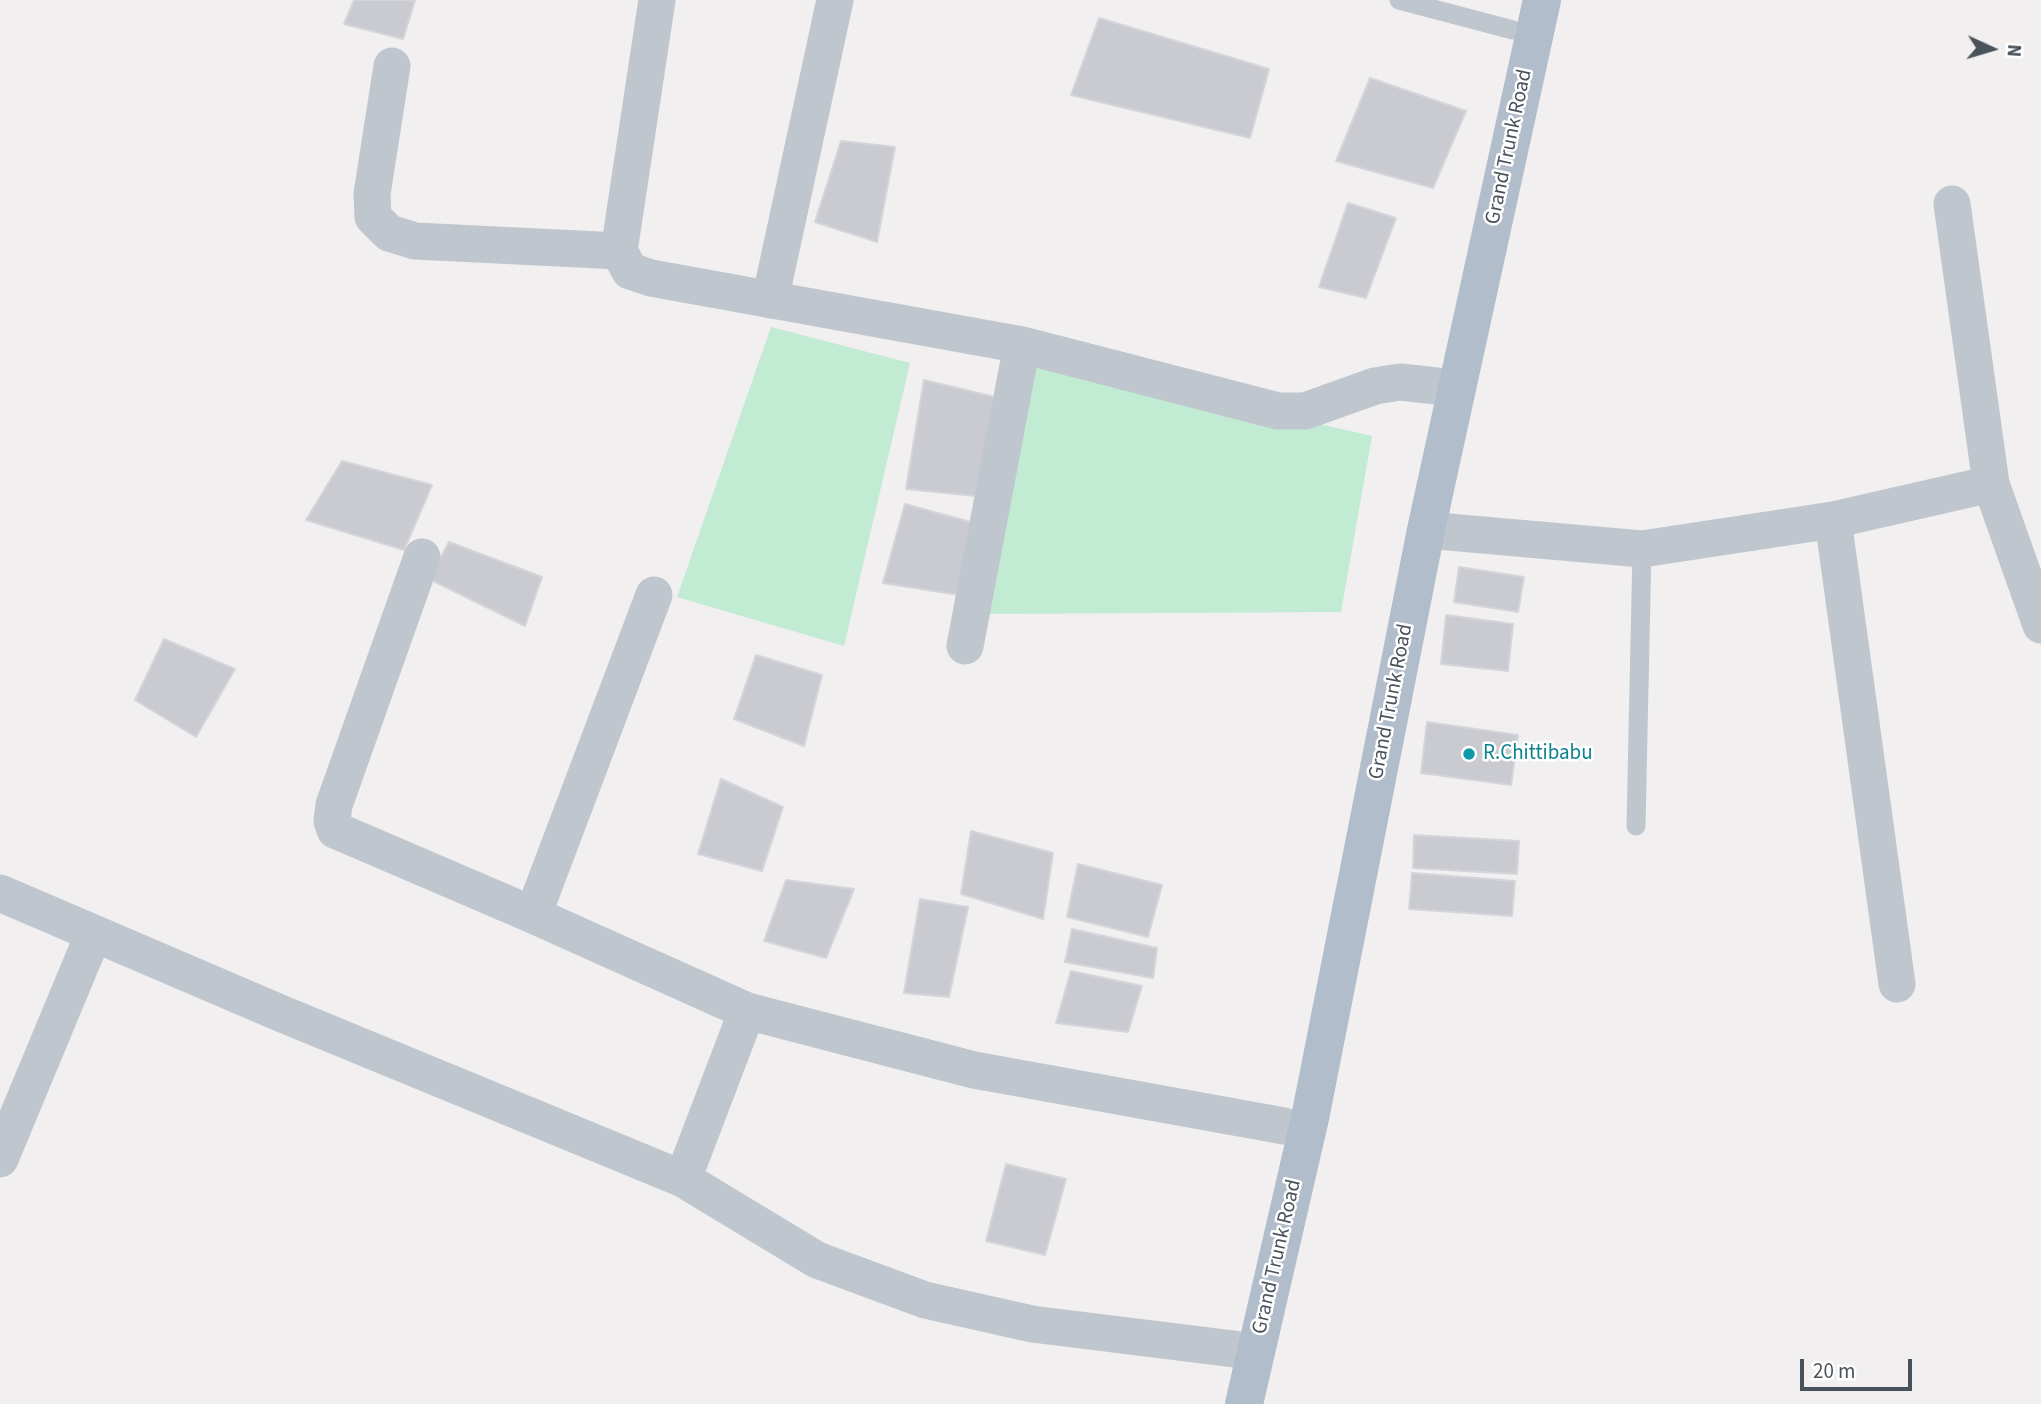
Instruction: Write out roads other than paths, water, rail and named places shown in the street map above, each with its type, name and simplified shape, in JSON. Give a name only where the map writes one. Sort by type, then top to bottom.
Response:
[{"type":"main road","name":"Grand Trunk Road","points":[[1244,1404],[1310,1118],[1426,530],[1542,0]]},
{"type":"main road","name":"Grand Trunk Road","points":[[1221,1404],[1284,1126],[1516,15]]},
{"type":"street","points":[[657,0],[619,251],[630,271],[651,278],[1023,345],[1278,411],[1305,411],[1375,386],[1400,382],[1437,386]]},
{"type":"street","points":[[770,300],[835,0]]},
{"type":"street","points":[[392,66],[372,194],[373,217],[389,233],[415,241],[619,251]]},
{"type":"street","points":[[1952,204],[1990,484],[2041,625]]},
{"type":"street","points":[[965,646],[1023,345]]},
{"type":"street","points":[[1426,530],[1642,550],[1833,520],[1990,484]]},
{"type":"street","points":[[1833,520],[1897,984]]},
{"type":"street","points":[[422,557],[334,805],[331,821],[335,830],[747,1011],[974,1070],[1284,1126]]},
{"type":"street","points":[[533,915],[654,595]]},
{"type":"street","points":[[0,893],[280,1013],[683,1179],[817,1260],[925,1300],[1032,1324],[1234,1349]]},
{"type":"street","points":[[0,1159],[94,933]]},
{"type":"street","points":[[683,1179],[747,1011]]},
{"type":"lane","points":[[1399,0],[1516,15]]},
{"type":"lane","points":[[1636,826],[1642,550]]},
{"type":"place","name":"R.Chittibabu","points":[[1469,754]]}]
